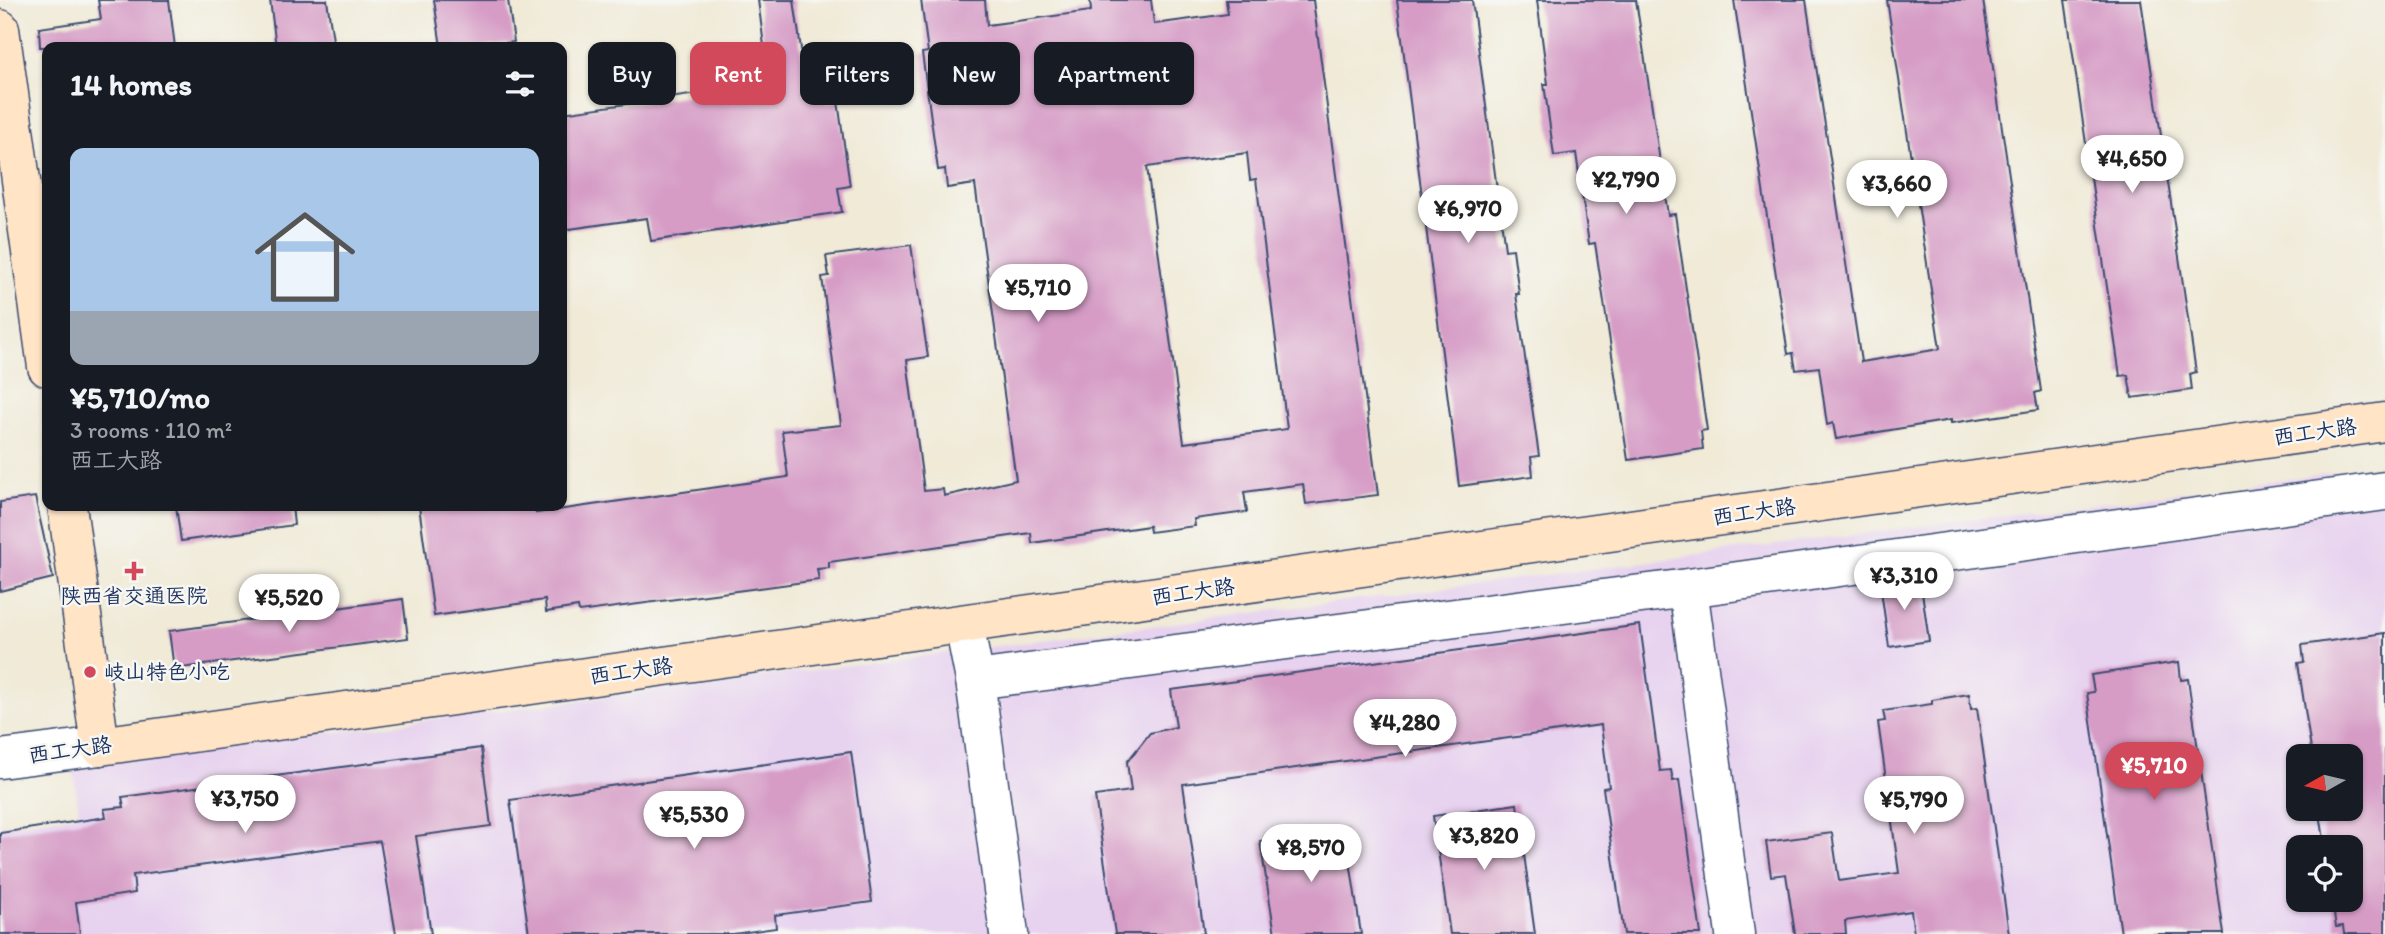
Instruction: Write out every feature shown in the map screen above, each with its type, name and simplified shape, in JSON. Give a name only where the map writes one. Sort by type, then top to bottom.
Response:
[{"type":"street","points":[[0,29],[42,331]]},
{"type":"street","name":"西工大路","points":[[0,759],[964,625],[2385,422]]},
{"type":"street","points":[[975,680],[1688,588],[2385,491]]},
{"type":"street","points":[[68,511],[100,746]]},
{"type":"street","points":[[1688,588],[1735,934]]},
{"type":"street","points":[[964,625],[975,680],[1009,934]]},
{"type":"shaded area","points":[[2385,466],[2385,934],[0,934],[0,826],[79,815],[73,766]]},
{"type":"building","points":[[98,0],[169,0],[174,42],[42,42],[40,47],[39,28],[101,19]]},
{"type":"building","points":[[270,0],[327,0],[333,42],[275,42]]},
{"type":"building","points":[[434,0],[508,0],[514,42],[440,42]]},
{"type":"building","points":[[758,0],[794,0],[800,42],[800,105],[839,105],[850,186],[838,188],[842,212],[651,241],[647,218],[567,229],[567,112],[619,105],[676,105],[676,97],[690,95],[690,105],[786,105],[786,42],[764,42]]},
{"type":"building","points":[[921,0],[985,0],[987,25],[1091,11],[1090,0],[1151,0],[1154,24],[1228,14],[1226,0],[1313,0],[1378,495],[1306,504],[1303,484],[1244,492],[1247,512],[1194,519],[1195,526],[1150,532],[1149,526],[1032,543],[1031,533],[829,562],[829,568],[817,569],[819,580],[579,612],[578,607],[546,612],[545,600],[434,616],[420,511],[567,511],[567,509],[788,477],[782,431],[841,425],[822,277],[829,276],[826,256],[911,245],[928,357],[907,360],[924,491],[943,489],[944,496],[1016,480],[975,184],[947,188],[945,169],[938,170],[929,105],[1020,105],[1020,42],[928,42],[928,52]],"holes":[[[1247,153],[1250,180],[1256,179],[1287,429],[1184,443],[1147,167]]]},
{"type":"building","points":[[1397,0],[1472,0],[1505,250],[1513,249],[1519,294],[1516,294],[1539,456],[1531,457],[1533,476],[1459,486]]},
{"type":"building","points":[[1537,0],[1636,0],[1668,215],[1675,214],[1707,430],[1701,431],[1703,449],[1628,460],[1595,243],[1589,244],[1576,153],[1554,156],[1544,84],[1548,84]]},
{"type":"building","points":[[1734,0],[1806,0],[1861,362],[1940,349],[1887,0],[1983,0],[2041,391],[2035,393],[2038,410],[1951,423],[1951,420],[1836,439],[1833,423],[1827,425],[1819,367],[1796,370],[1793,353],[1788,354]]},
{"type":"building","points":[[2065,0],[2141,0],[2196,372],[2190,374],[2192,390],[2132,398],[2128,375],[2120,376]]},
{"type":"building","points":[[928,52],[928,97],[922,53]]},
{"type":"building","points":[[35,497],[53,578],[0,591],[0,502]]},
{"type":"building","points":[[177,511],[293,511],[294,525],[181,541]]},
{"type":"building","points":[[1920,578],[1929,641],[1889,647],[1880,583]]},
{"type":"building","points":[[403,599],[408,638],[174,669],[169,631]]},
{"type":"building","points":[[1640,625],[1660,771],[1671,770],[1673,781],[1679,780],[1701,934],[1624,934],[1603,788],[1609,787],[1601,725],[1183,784],[1204,934],[1115,934],[1095,796],[1131,791],[1127,762],[1150,733],[1176,727],[1171,690]]},
{"type":"building","points":[[2385,633],[2385,934],[2344,934],[2343,926],[2336,927],[2334,912],[2363,912],[2363,835],[2323,835],[2321,821],[2363,821],[2363,744],[2310,744],[2298,663],[2304,662],[2302,645]]},
{"type":"building","points":[[2179,662],[2181,680],[2188,679],[2224,934],[2121,934],[2087,693],[2094,692],[2091,675]]},
{"type":"building","points":[[1969,694],[1971,709],[1977,708],[2009,934],[1914,934],[1911,911],[1845,921],[1846,934],[1795,934],[1786,874],[1771,876],[1766,842],[1832,833],[1839,881],[1899,873],[1878,722],[1885,721],[1883,711],[1932,704],[1932,700]]},
{"type":"building","points":[[481,748],[491,826],[416,836],[431,934],[396,934],[380,841],[133,875],[135,893],[76,902],[80,934],[0,934],[0,833],[106,817],[104,809],[124,807],[122,797]]},
{"type":"building","points":[[851,752],[872,902],[775,915],[776,928],[733,934],[529,934],[510,800]]},
{"type":"building","points":[[1517,804],[1535,934],[1450,934],[1433,816]]},
{"type":"building","points":[[1345,828],[1361,934],[1275,934],[1260,841]]},
{"type":"place","name":"陕西省交通医院","points":[[134,571]]},
{"type":"place","name":"岐山特色小吃","points":[[90,672]]}]
